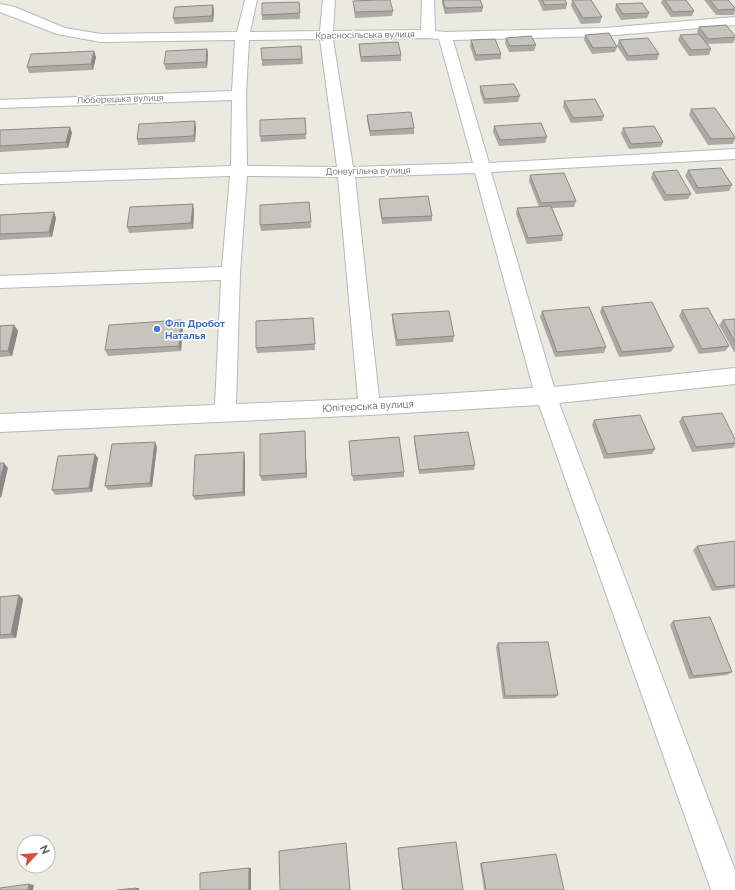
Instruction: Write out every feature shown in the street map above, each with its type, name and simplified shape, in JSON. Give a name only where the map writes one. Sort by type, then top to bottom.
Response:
[{"type":"street","points":[[0,3],[20,0]]},
{"type":"street","points":[[225,412],[231,273],[239,171],[239,95],[242,38],[251,0]]},
{"type":"street","points":[[329,0],[326,35],[346,172],[369,406]]},
{"type":"street","points":[[428,0],[436,35],[480,168],[546,396],[727,890]]},
{"type":"street","name":"Красносільська вулиця","points":[[0,8],[10,10],[62,30],[101,38],[242,38],[326,35],[604,32],[735,21]]},
{"type":"street","name":"Люберецька вулиця","points":[[0,104],[239,95]]},
{"type":"street","name":"Донвугільна вулиця","points":[[0,179],[239,171],[346,172],[480,168],[735,154]]},
{"type":"street","points":[[0,282],[231,273]]},
{"type":"street","name":"Юпітерська вулиця","points":[[0,424],[546,396],[735,376]]},
{"type":"building","points":[[390,0],[393,11],[355,12],[353,1]]},
{"type":"building","points":[[443,0],[480,0],[483,7],[445,8]]},
{"type":"building","points":[[542,0],[565,0],[567,4],[545,5]]},
{"type":"building","points":[[572,0],[591,0],[602,17],[583,18]]},
{"type":"building","points":[[665,0],[686,0],[694,11],[673,12]]},
{"type":"building","points":[[710,0],[728,0],[735,9],[718,10]]},
{"type":"building","points":[[299,2],[300,13],[262,15],[262,3]]},
{"type":"building","points":[[642,3],[649,13],[623,14],[616,4]]},
{"type":"building","points":[[213,5],[212,16],[173,18],[175,7]]},
{"type":"building","points":[[726,25],[735,37],[708,39],[699,27]]},
{"type":"building","points":[[609,33],[617,47],[593,48],[585,35]]},
{"type":"building","points":[[699,34],[711,49],[691,50],[680,35]]},
{"type":"building","points":[[531,36],[536,45],[510,46],[506,38]]},
{"type":"building","points":[[648,38],[659,54],[628,56],[619,40]]},
{"type":"building","points":[[495,39],[501,54],[476,55],[471,40]]},
{"type":"building","points":[[398,42],[401,55],[361,57],[359,44]]},
{"type":"building","points":[[301,46],[302,59],[262,60],[261,48]]},
{"type":"building","points":[[207,49],[206,62],[164,64],[166,51]]},
{"type":"building","points":[[94,51],[91,64],[27,67],[31,54]]},
{"type":"building","points":[[514,84],[520,96],[485,99],[480,86]]},
{"type":"building","points":[[595,99],[604,116],[573,118],[564,101]]},
{"type":"building","points":[[715,108],[735,138],[711,139],[691,109]]},
{"type":"building","points":[[411,112],[414,128],[370,131],[367,115]]},
{"type":"building","points":[[305,118],[306,134],[260,136],[260,120]]},
{"type":"building","points":[[195,121],[194,136],[137,139],[139,124]]},
{"type":"building","points":[[541,123],[547,137],[500,140],[494,126]]},
{"type":"building","points":[[654,126],[663,142],[631,144],[623,128]]},
{"type":"building","points":[[70,127],[66,142],[0,146],[0,130]]},
{"type":"building","points":[[721,168],[732,185],[698,188],[688,170]]},
{"type":"building","points":[[677,170],[691,194],[666,195],[653,172]]},
{"type":"building","points":[[564,173],[576,201],[541,203],[530,175]]},
{"type":"building","points":[[428,196],[432,216],[382,218],[379,199]]},
{"type":"building","points":[[309,202],[311,222],[260,225],[260,205]]},
{"type":"building","points":[[193,204],[191,223],[127,227],[130,207]]},
{"type":"building","points":[[551,206],[563,235],[528,238],[517,208]]},
{"type":"building","points":[[54,212],[49,232],[0,234],[0,215]]},
{"type":"building","points":[[652,302],[674,347],[622,352],[602,307]]},
{"type":"building","points":[[589,307],[606,347],[557,352],[542,311]]},
{"type":"building","points":[[708,308],[729,346],[702,349],[682,310]]},
{"type":"building","points":[[449,311],[454,336],[397,340],[392,314]]},
{"type":"building","points":[[313,318],[315,344],[256,348],[256,321]]},
{"type":"building","points":[[735,319],[735,342],[723,320]]},
{"type":"building","points":[[181,320],[179,346],[105,350],[109,325]]},
{"type":"building","points":[[14,325],[8,351],[0,351],[0,326]]},
{"type":"building","points":[[722,413],[735,439],[735,443],[696,447],[682,417]]},
{"type":"building","points":[[640,415],[655,449],[607,454],[594,420]]},
{"type":"building","points":[[305,431],[306,473],[260,476],[260,434]]},
{"type":"building","points":[[468,432],[475,465],[419,470],[414,436]]},
{"type":"building","points":[[399,437],[404,472],[352,476],[349,441]]},
{"type":"building","points":[[155,442],[150,483],[105,486],[112,444]]},
{"type":"building","points":[[244,452],[243,492],[193,496],[195,455]]},
{"type":"building","points":[[95,454],[89,488],[52,490],[58,456]]},
{"type":"building","points":[[0,463],[4,463],[0,480]]},
{"type":"building","points":[[735,541],[735,585],[716,587],[697,546]]},
{"type":"building","points":[[19,595],[11,634],[0,635],[0,597]]},
{"type":"building","points":[[710,617],[732,672],[693,676],[673,621]]},
{"type":"building","points":[[548,642],[558,695],[505,696],[498,643]]},
{"type":"building","points":[[456,842],[463,890],[403,890],[398,848]]},
{"type":"building","points":[[346,843],[350,890],[280,890],[279,851]]},
{"type":"building","points":[[556,854],[564,890],[486,890],[481,863]]},
{"type":"building","points":[[249,868],[249,890],[200,890],[200,873]]},
{"type":"building","points":[[29,884],[28,890],[0,890],[0,888]]},
{"type":"building","points":[[136,888],[135,890],[117,890]]},
{"type":"place","name":"Флп Дробот Наталья","points":[[157,329]]}]
